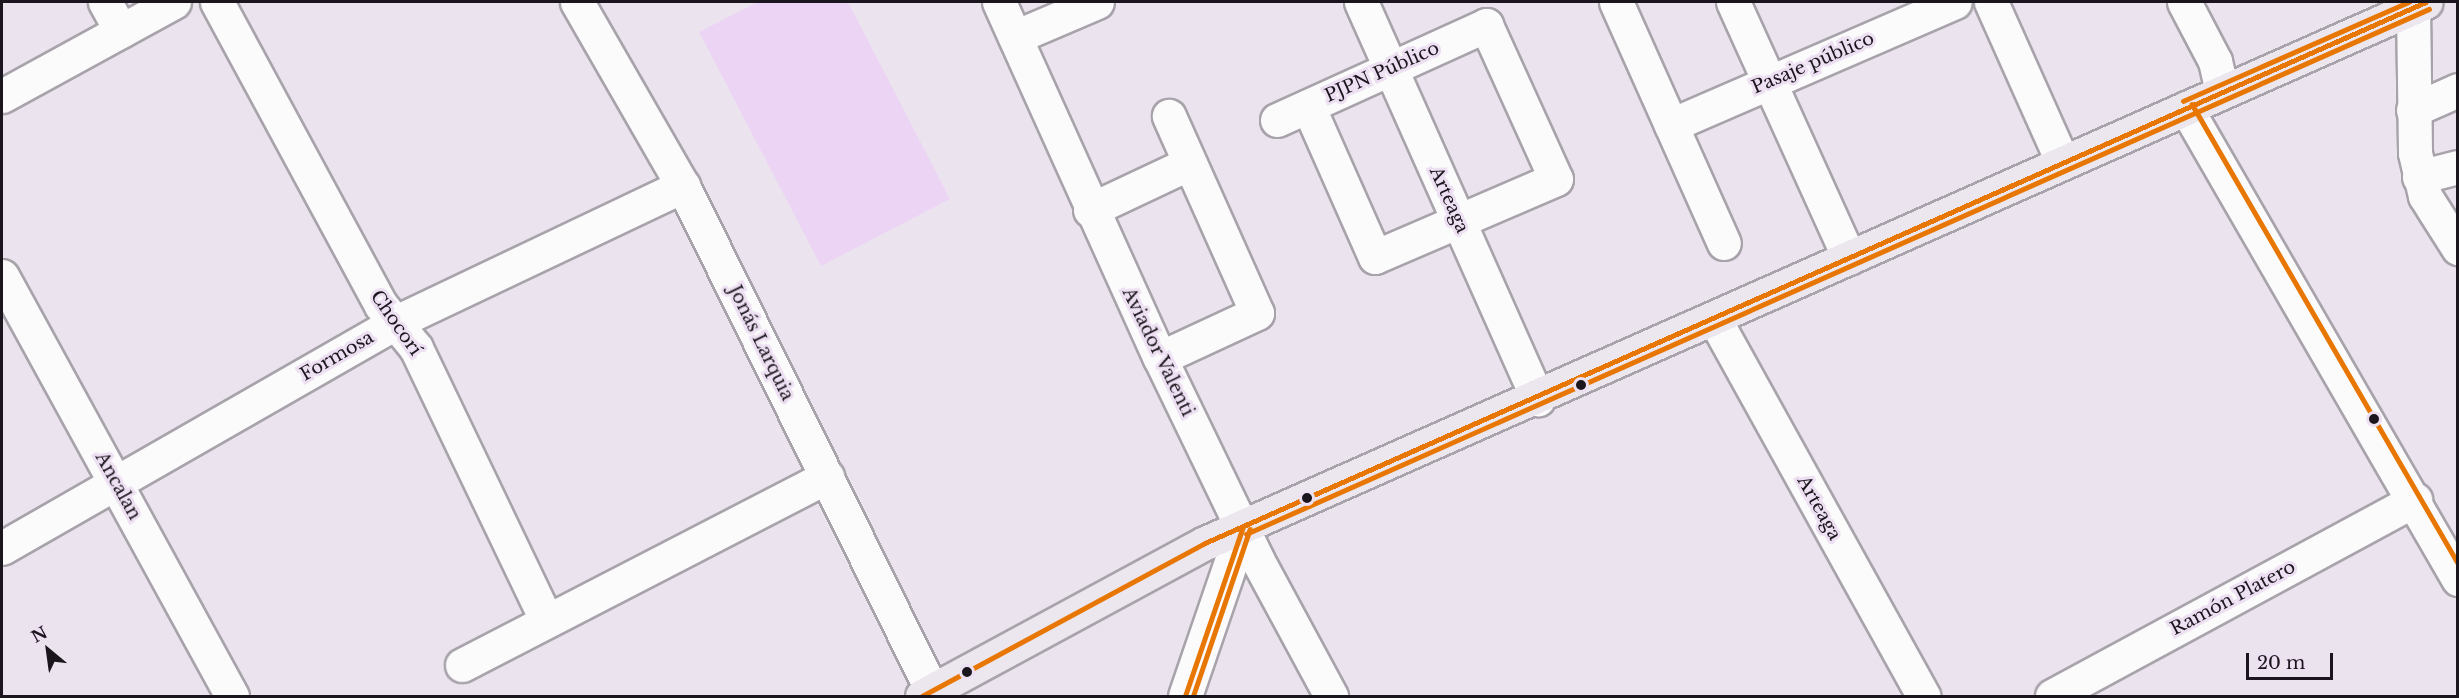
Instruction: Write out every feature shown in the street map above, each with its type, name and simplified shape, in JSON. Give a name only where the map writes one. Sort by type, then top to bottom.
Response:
[{"type":"main road","points":[[927,694],[1243,527],[1538,399],[2062,161],[2420,4]]},
{"type":"street","points":[[105,2],[122,31]]},
{"type":"street","points":[[2,96],[174,2]]},
{"type":"street","name":"Chocorí","points":[[217,2],[381,305],[416,348],[546,619]]},
{"type":"street","name":"Jonás Larquia","points":[[577,2],[683,186],[827,477],[927,694]]},
{"type":"street","name":"Aviador Valenti","points":[[999,2],[1090,210],[1160,357],[1243,527],[1331,696]]},
{"type":"street","points":[[1015,37],[1097,2]]},
{"type":"street","name":"Arteaga","points":[[1361,2],[1538,399]]},
{"type":"street","points":[[1616,2],[1724,243]]},
{"type":"street","points":[[1733,2],[1849,258]]},
{"type":"street","name":"Pasaje público","points":[[1671,124],[1955,2]]},
{"type":"street","points":[[1991,2],[2062,161]]},
{"type":"street","points":[[2184,2],[2215,60],[2222,92]]},
{"type":"street","points":[[2420,4],[2413,110],[2419,177],[2457,248]]},
{"type":"street","name":"PJPN Público","points":[[1277,120],[1486,25],[1556,179],[1459,223]]},
{"type":"street","points":[[2413,110],[2457,90]]},
{"type":"street","points":[[1308,106],[1375,257],[1459,223]]},
{"type":"street","points":[[2186,108],[2454,565]]},
{"type":"street","points":[[1160,357],[1257,313],[1169,116]]},
{"type":"street","points":[[1090,210],[1190,163]]},
{"type":"street","points":[[2419,177],[2457,167]]},
{"type":"street","name":"Formosa","points":[[2,548],[396,322],[683,186]]},
{"type":"street","name":"Ancalan","points":[[2,276],[232,696]]},
{"type":"street","name":"Arteaga","points":[[1715,320],[1923,696]]},
{"type":"street","points":[[462,664],[827,477]]},
{"type":"street","name":"Ramón Platero","points":[[2052,696],[2415,500]]},
{"type":"street","points":[[1185,696],[1243,527]]},
{"type":"shaded area","points":[[758,2],[848,2],[950,199],[821,266],[699,32]]},
{"type":"transit line","points":[[2183,101],[2409,2]]},
{"type":"transit line","points":[[922,696],[1205,543],[2426,2]]},
{"type":"transit line","points":[[1246,534],[2429,9]]},
{"type":"transit line","points":[[2192,104],[2458,563]]},
{"type":"transit line","points":[[1185,696],[1243,527]]},
{"type":"transit line","points":[[1193,696],[1250,529]]}]
